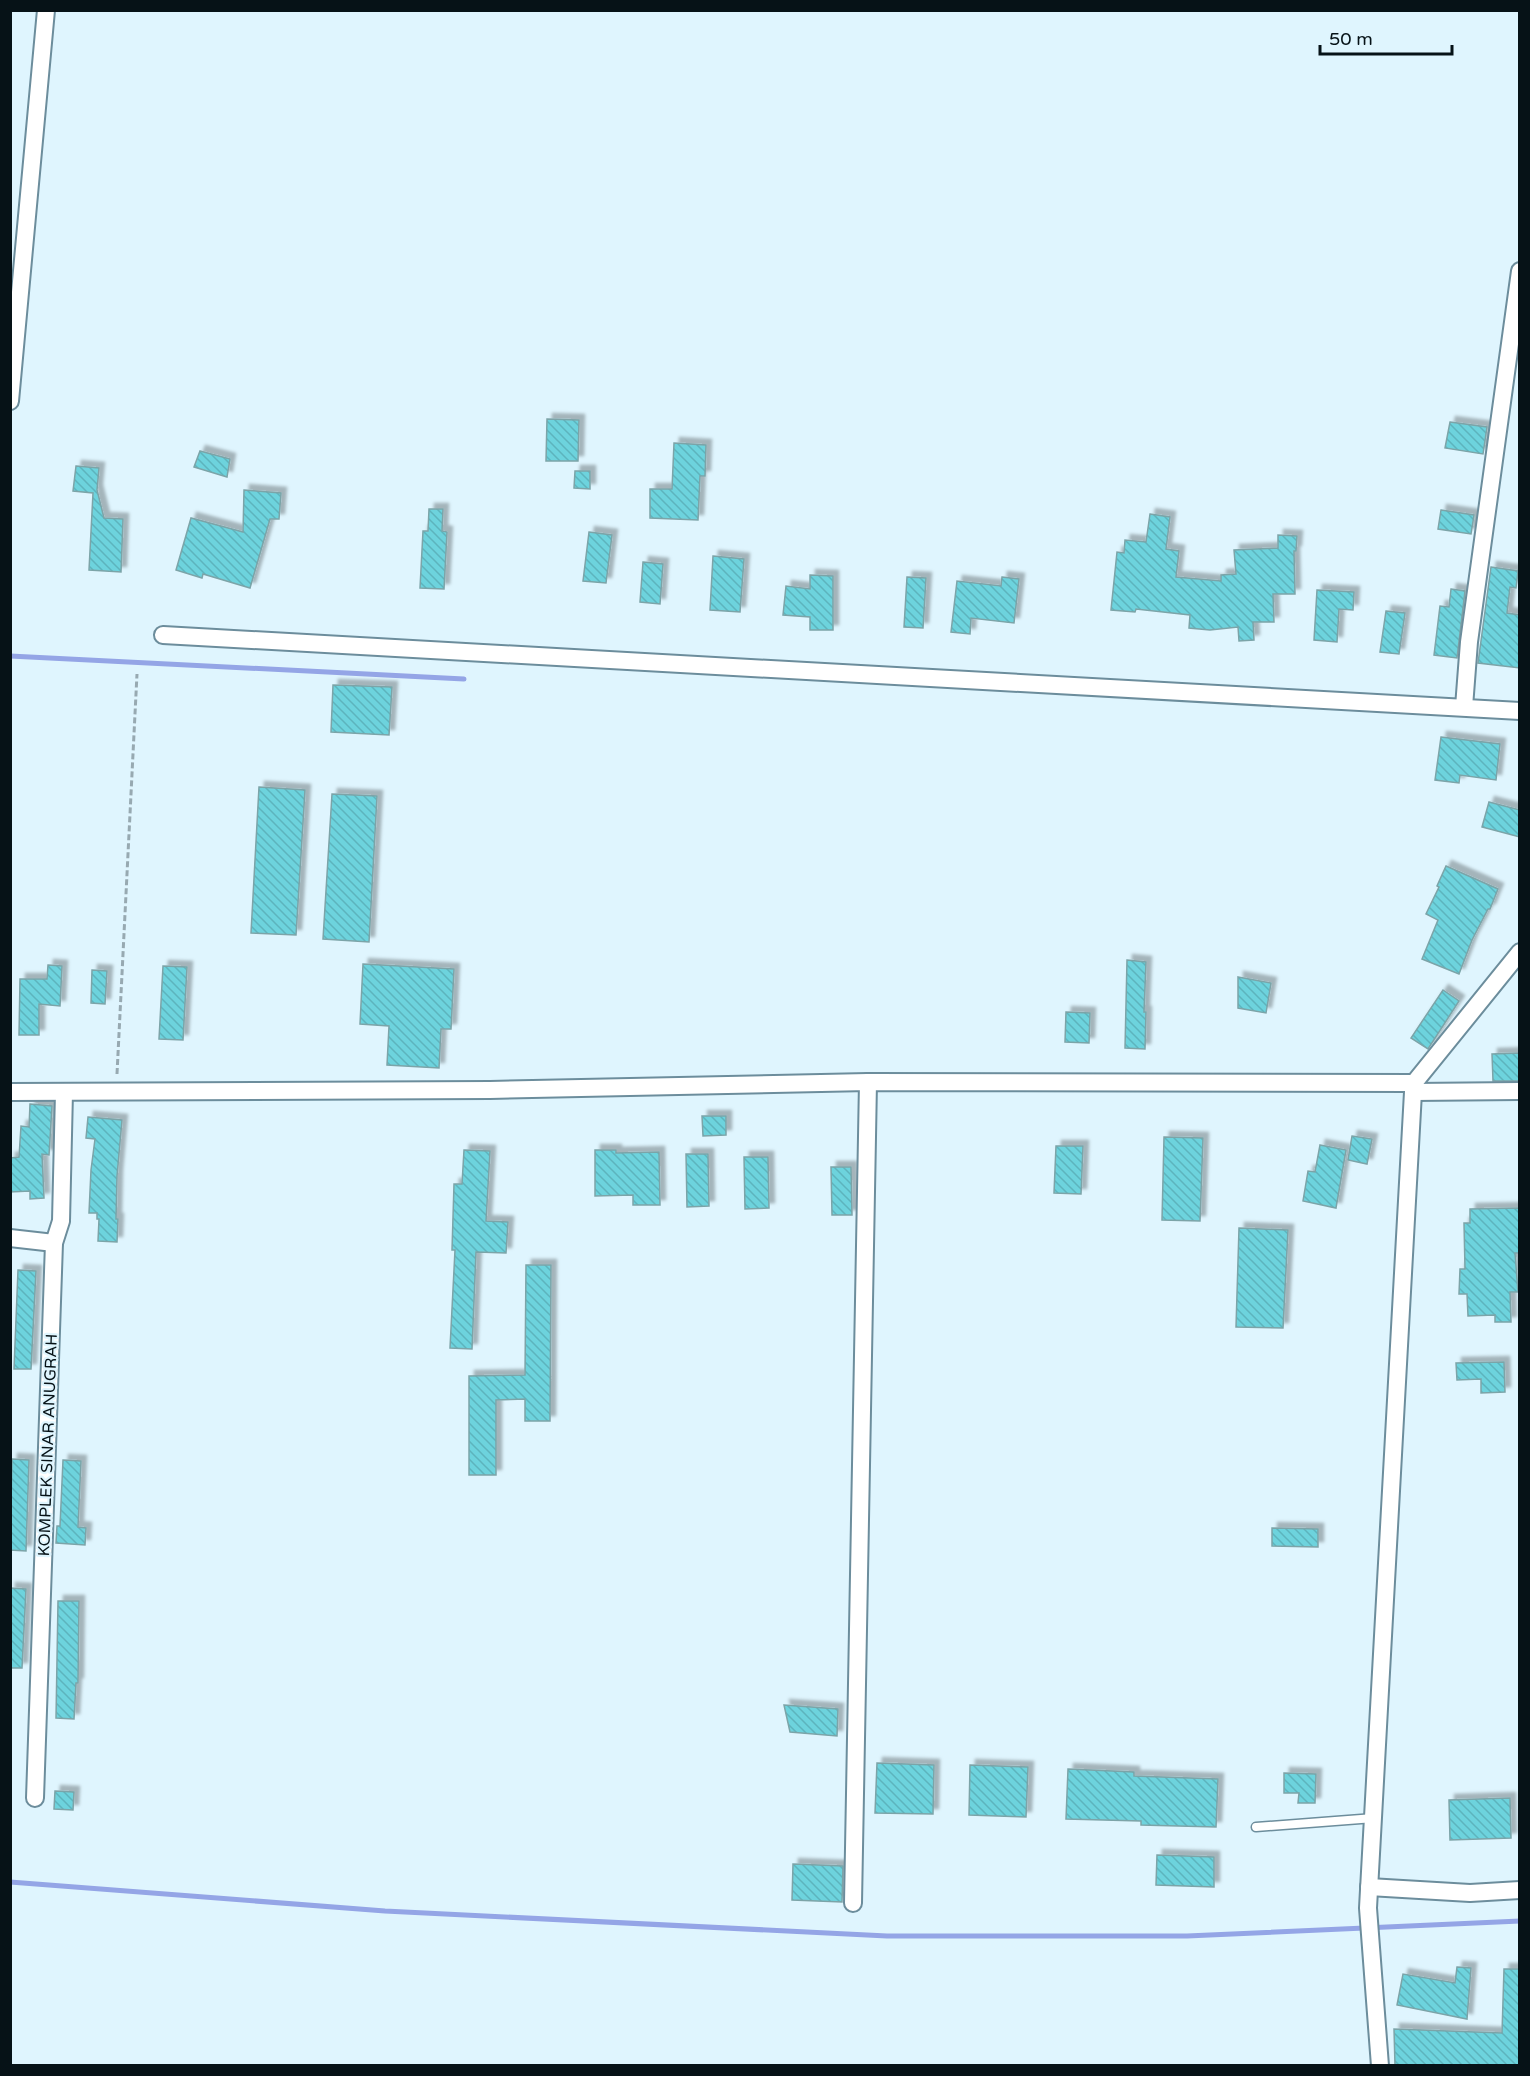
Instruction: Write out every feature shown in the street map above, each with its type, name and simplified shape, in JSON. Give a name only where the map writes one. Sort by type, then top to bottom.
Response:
[{"type":"street","points":[[10,401],[17,258],[46,10]]},
{"type":"street","points":[[1464,707],[1469,642],[1520,271]]},
{"type":"street","points":[[163,635],[1520,711]]},
{"type":"street","points":[[1380,2066],[1368,1908],[1414,1088],[1520,952]]},
{"type":"street","points":[[853,1903],[868,1082]]},
{"type":"street","points":[[10,1092],[489,1090],[868,1082],[1520,1091]]},
{"type":"street","name":"KOMPLEK SINAR ANUGRAH","points":[[34,1798],[54,1243],[61,1221],[64,1092]]},
{"type":"street","points":[[10,1238],[54,1243]]},
{"type":"street","points":[[1369,1887],[1470,1893],[1520,1890]]},
{"type":"lane","points":[[1256,1827],[1374,1818]]},
{"type":"path","points":[[116,1091],[137,674]]},
{"type":"building","points":[[547,419],[579,420],[578,461],[546,461]]},
{"type":"building","points":[[1450,422],[1487,427],[1483,454],[1445,448]]},
{"type":"building","points":[[674,443],[706,445],[705,476],[700,476],[698,520],[650,518],[650,489],[672,489]]},
{"type":"building","points":[[200,451],[230,459],[227,477],[194,467]]},
{"type":"building","points":[[76,466],[99,468],[97,490],[104,518],[123,519],[121,572],[89,570],[93,493],[73,491]]},
{"type":"building","points":[[575,471],[590,471],[590,489],[574,488]]},
{"type":"building","points":[[244,490],[281,493],[279,519],[270,519],[250,588],[203,574],[202,578],[176,570],[191,518],[243,532]]},
{"type":"building","points":[[429,509],[443,509],[442,531],[447,532],[444,589],[420,588],[423,531],[428,531]]},
{"type":"building","points":[[1441,510],[1474,515],[1471,534],[1438,529]]},
{"type":"building","points":[[1150,514],[1170,517],[1166,549],[1179,551],[1176,577],[1221,581],[1221,575],[1236,574],[1234,550],[1278,548],[1278,535],[1297,536],[1296,551],[1294,551],[1295,594],[1273,594],[1274,622],[1253,622],[1254,640],[1239,641],[1238,627],[1210,630],[1189,628],[1190,615],[1136,609],[1135,612],[1111,610],[1117,552],[1124,553],[1125,540],[1146,542]]},
{"type":"building","points":[[589,532],[612,535],[606,583],[583,581]]},
{"type":"building","points":[[713,556],[744,559],[740,612],[710,610]]},
{"type":"building","points":[[643,562],[663,564],[660,604],[640,602]]},
{"type":"building","points":[[1491,567],[1518,571],[1516,588],[1510,587],[1507,613],[1520,615],[1520,668],[1478,663]]},
{"type":"building","points":[[810,575],[833,576],[833,630],[810,630],[810,617],[783,615],[786,586],[810,589]]},
{"type":"building","points":[[907,577],[926,578],[923,628],[904,627]]},
{"type":"building","points":[[1002,577],[1019,579],[1014,623],[971,618],[970,634],[951,632],[957,581],[1001,586]]},
{"type":"building","points":[[1451,589],[1465,591],[1457,658],[1434,655],[1440,606],[1449,607]]},
{"type":"building","points":[[1317,590],[1354,592],[1353,610],[1339,609],[1337,642],[1314,640]]},
{"type":"building","points":[[1386,611],[1405,613],[1399,654],[1380,652]]},
{"type":"building","points":[[333,685],[392,687],[389,735],[331,732]]},
{"type":"building","points":[[1441,737],[1500,744],[1496,780],[1460,775],[1459,783],[1435,780]]},
{"type":"building","points":[[259,787],[305,790],[296,935],[251,933]]},
{"type":"building","points":[[332,794],[377,796],[369,942],[323,939]]},
{"type":"building","points":[[1489,802],[1520,810],[1520,837],[1482,827]]},
{"type":"building","points":[[1446,866],[1498,889],[1490,909],[1472,940],[1459,974],[1422,959],[1438,920],[1426,914]]},
{"type":"building","points":[[1127,960],[1146,962],[1145,1049],[1125,1048]]},
{"type":"building","points":[[363,964],[454,969],[451,1029],[441,1029],[439,1068],[387,1065],[389,1026],[360,1024]]},
{"type":"building","points":[[48,965],[62,966],[60,1006],[39,1004],[39,1035],[19,1035],[20,979],[47,979]]},
{"type":"building","points":[[163,966],[187,967],[183,1040],[159,1039]]},
{"type":"building","points":[[92,970],[107,971],[105,1004],[91,1003]]},
{"type":"building","points":[[1238,977],[1271,983],[1266,1013],[1238,1008]]},
{"type":"building","points":[[1443,990],[1459,1001],[1428,1049],[1411,1038]]},
{"type":"building","points":[[1066,1012],[1090,1013],[1089,1043],[1065,1042]]},
{"type":"building","points":[[1520,1053],[1520,1081],[1493,1081],[1492,1054]]},
{"type":"building","points":[[30,1104],[52,1106],[49,1155],[42,1154],[44,1198],[30,1199],[30,1191],[10,1192],[10,1158],[19,1157],[21,1126],[29,1127]]},
{"type":"building","points":[[702,1116],[726,1116],[726,1135],[703,1136]]},
{"type":"building","points":[[88,1117],[122,1120],[117,1176],[117,1242],[98,1241],[99,1219],[97,1219],[97,1213],[89,1213],[95,1139],[86,1138]]},
{"type":"building","points":[[1352,1136],[1372,1139],[1367,1164],[1348,1160]]},
{"type":"building","points":[[1164,1137],[1203,1138],[1200,1221],[1162,1220]]},
{"type":"building","points":[[1320,1145],[1346,1150],[1336,1208],[1303,1201],[1308,1171],[1315,1172]]},
{"type":"building","points":[[1056,1146],[1083,1146],[1081,1194],[1054,1193]]},
{"type":"building","points":[[464,1150],[490,1151],[486,1221],[508,1222],[506,1253],[476,1252],[472,1349],[450,1348],[455,1250],[452,1250],[454,1184],[462,1184]]},
{"type":"building","points":[[595,1150],[616,1150],[616,1153],[659,1152],[660,1205],[633,1205],[633,1195],[595,1196]]},
{"type":"building","points":[[686,1154],[708,1154],[709,1206],[687,1207]]},
{"type":"building","points":[[744,1157],[768,1157],[769,1208],[745,1209]]},
{"type":"building","points":[[831,1167],[851,1167],[852,1215],[832,1215]]},
{"type":"building","points":[[1520,1208],[1519,1253],[1515,1253],[1518,1292],[1510,1292],[1511,1322],[1495,1322],[1495,1315],[1468,1316],[1467,1294],[1459,1294],[1460,1269],[1465,1269],[1464,1223],[1470,1223],[1470,1209]]},
{"type":"building","points":[[1239,1228],[1288,1230],[1283,1328],[1236,1327]]},
{"type":"building","points":[[526,1265],[551,1265],[550,1421],[525,1421],[525,1399],[496,1400],[496,1475],[469,1475],[469,1376],[525,1375]]},
{"type":"building","points":[[18,1270],[36,1271],[31,1369],[14,1369]]},
{"type":"building","points":[[1504,1362],[1505,1392],[1481,1393],[1481,1379],[1457,1380],[1456,1363]]},
{"type":"building","points":[[12,1459],[29,1460],[26,1551],[10,1550]]},
{"type":"building","points":[[63,1460],[81,1461],[78,1527],[86,1528],[85,1545],[56,1543],[57,1526],[60,1526]]},
{"type":"building","points":[[1272,1528],[1318,1529],[1318,1547],[1272,1546]]},
{"type":"building","points":[[10,1588],[26,1589],[22,1668],[10,1668]]},
{"type":"building","points":[[58,1601],[79,1601],[78,1683],[76,1683],[74,1719],[56,1718]]},
{"type":"building","points":[[784,1705],[838,1709],[837,1736],[790,1732]]},
{"type":"building","points":[[877,1763],[934,1765],[933,1814],[875,1813]]},
{"type":"building","points":[[970,1765],[1028,1767],[1026,1817],[969,1815]]},
{"type":"building","points":[[1068,1769],[1134,1772],[1134,1776],[1218,1779],[1216,1827],[1141,1825],[1141,1821],[1066,1819]]},
{"type":"building","points":[[1284,1773],[1316,1774],[1315,1803],[1298,1803],[1299,1793],[1284,1793]]},
{"type":"building","points":[[55,1791],[74,1792],[73,1810],[54,1809]]},
{"type":"building","points":[[1510,1798],[1511,1838],[1450,1840],[1449,1800]]},
{"type":"building","points":[[1157,1855],[1214,1857],[1214,1887],[1156,1885]]},
{"type":"building","points":[[793,1864],[843,1866],[842,1902],[792,1900]]},
{"type":"building","points":[[1457,1967],[1471,1968],[1467,2019],[1397,2005],[1403,1974],[1455,1983]]},
{"type":"building","points":[[1504,1969],[1520,1969],[1520,2066],[1395,2066],[1394,2029],[1502,2033]]},
{"type":"waterway","points":[[10,656],[464,679]]},
{"type":"waterway","points":[[10,1882],[385,1911],[887,1936],[1187,1936],[1520,1921]]}]
